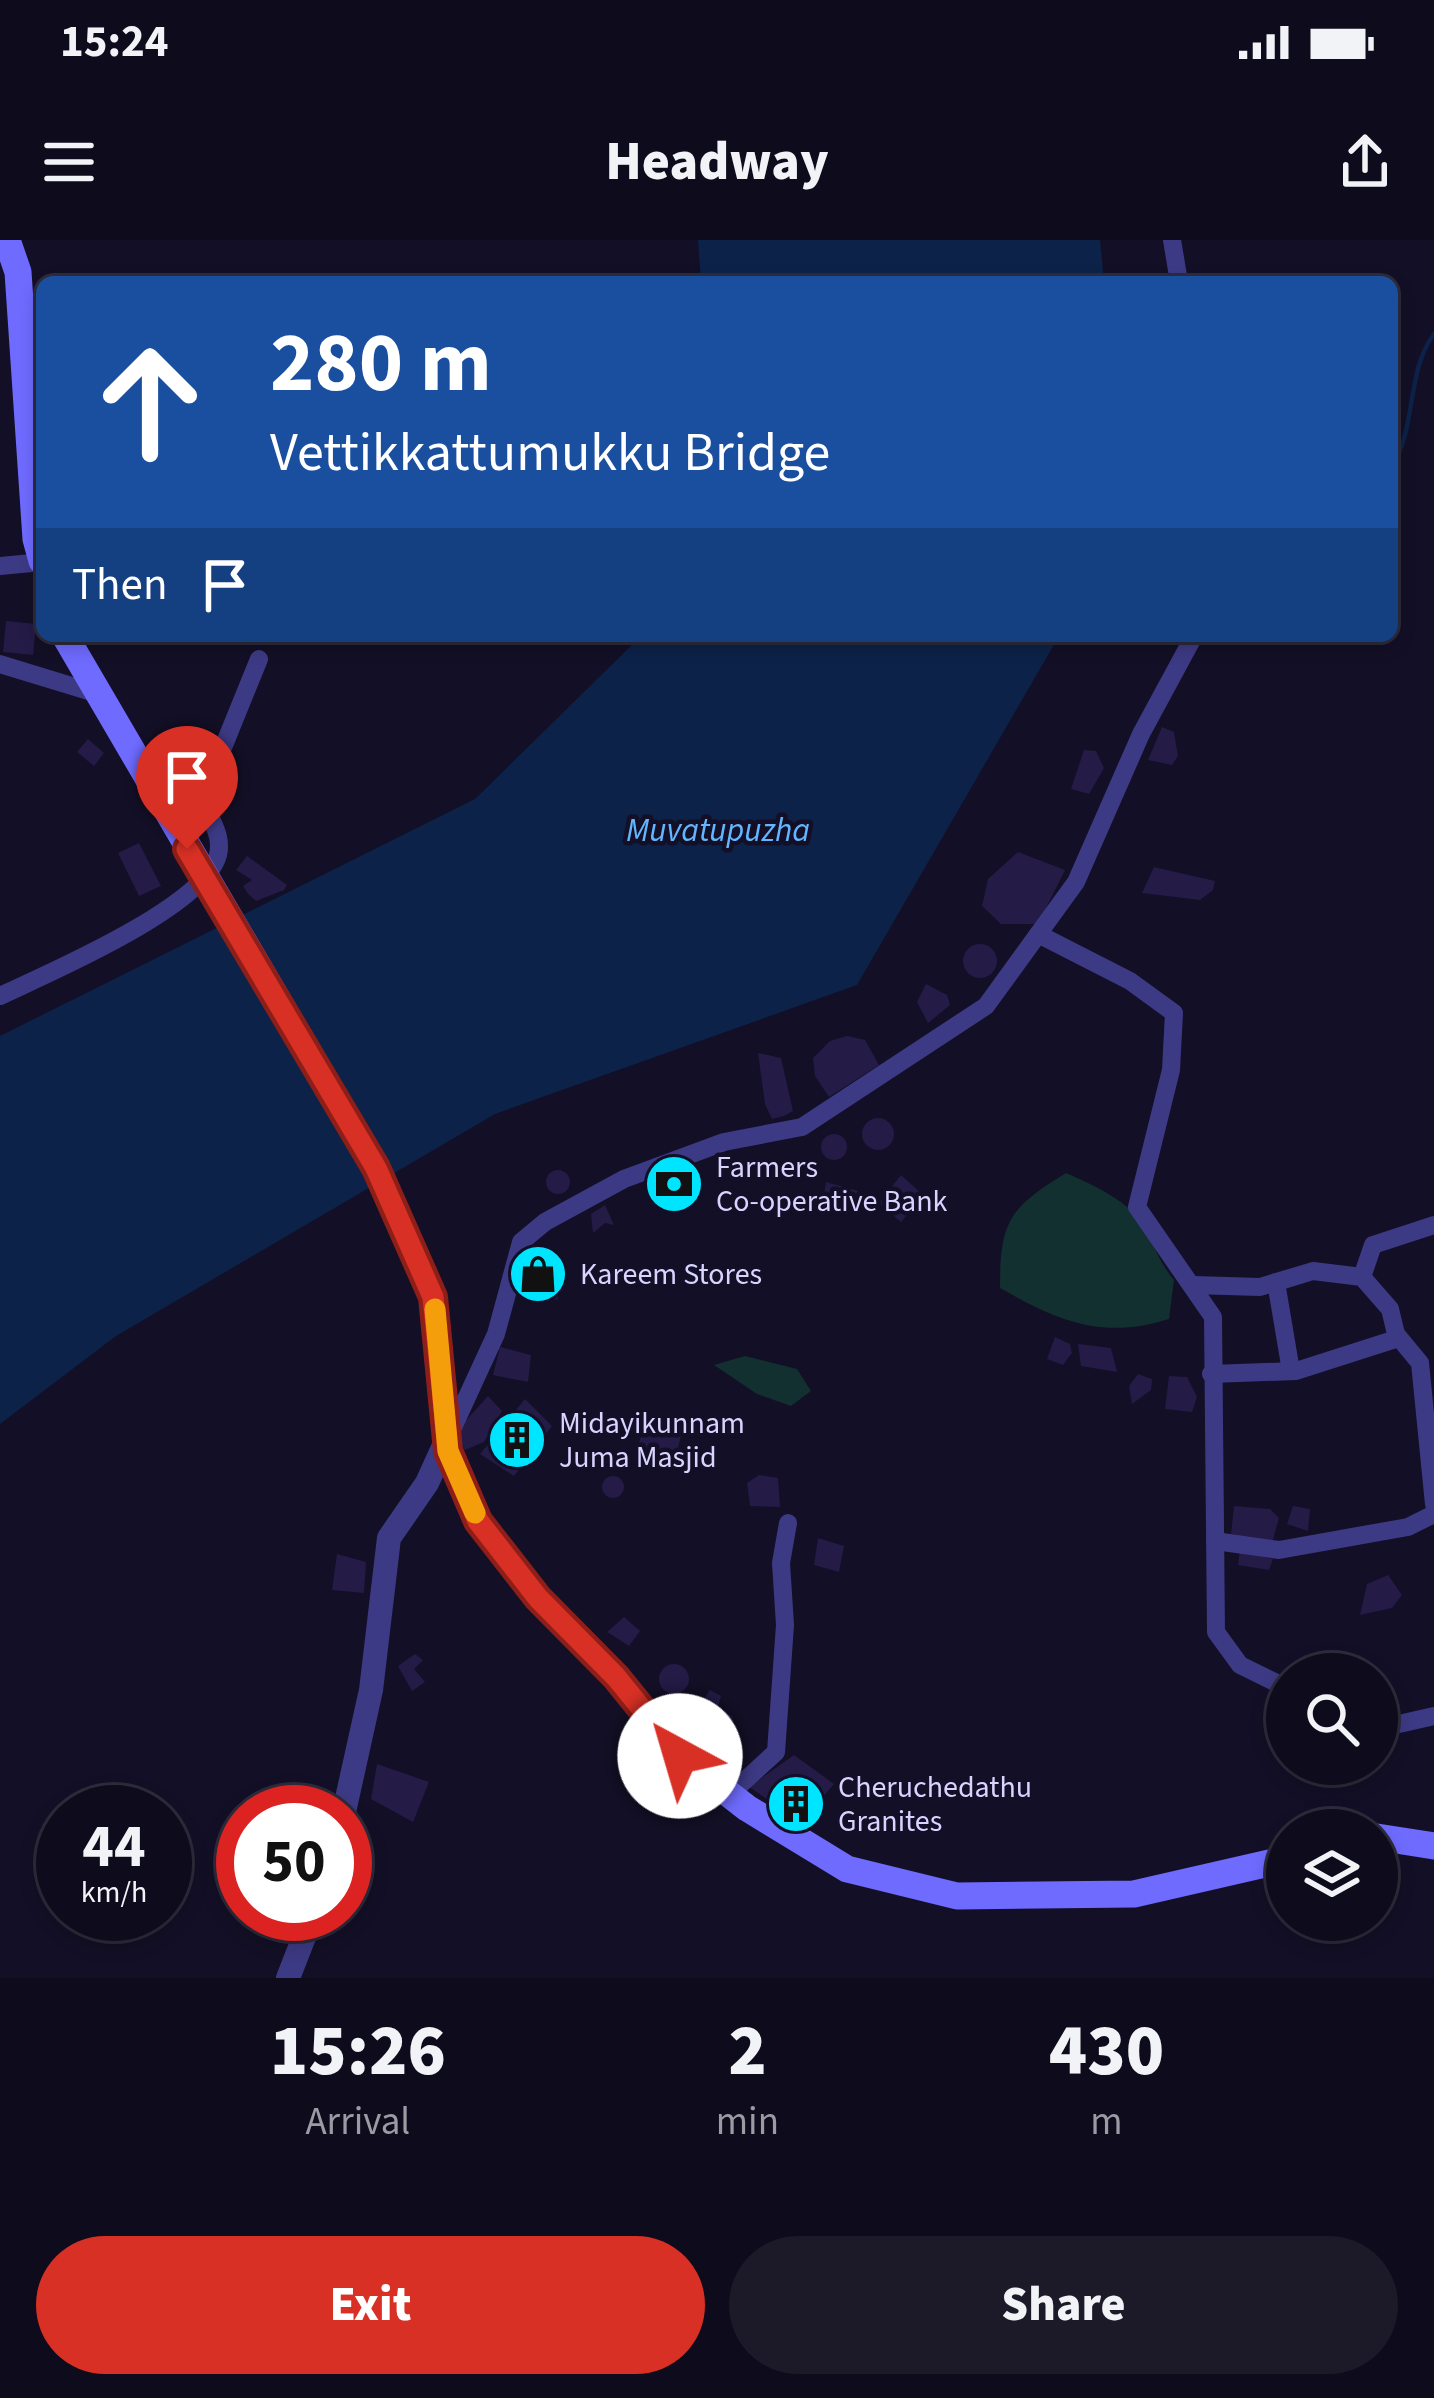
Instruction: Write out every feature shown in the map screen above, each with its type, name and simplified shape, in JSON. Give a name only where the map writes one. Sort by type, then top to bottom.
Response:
[{"type":"main road","points":[[7,240],[18,272],[36,542]]},
{"type":"main road","points":[[68,642],[376,1168],[433,1297],[447,1439],[478,1521],[538,1598],[616,1677],[680,1756],[729,1795],[847,1869],[958,1896],[1134,1894],[1266,1864]]},
{"type":"main road","points":[[1398,1840],[1434,1846]]},
{"type":"street","points":[[1172,240],[1178,276]]},
{"type":"street","points":[[0,566],[36,562]]},
{"type":"street","points":[[350,1785],[374,1669],[389,1538],[427,1483],[496,1334],[521,1242],[544,1222],[624,1179],[704,1150],[802,1127],[986,1006],[1076,882],[1141,734],[1191,642]]},
{"type":"street","points":[[0,996],[190,893],[217,860],[220,841],[205,807],[205,793],[259,659]]},
{"type":"street","points":[[0,664],[98,694]]},
{"type":"street","points":[[1038,934],[1130,981],[1174,1013],[1171,1070],[1137,1207],[1214,1317],[1216,1632],[1240,1665],[1266,1678]]},
{"type":"street","points":[[1362,1277],[1373,1245],[1434,1226]]},
{"type":"street","points":[[1193,1285],[1260,1288],[1313,1271],[1362,1277],[1390,1309],[1400,1338],[1420,1363],[1434,1504]]},
{"type":"street","points":[[1276,1282],[1291,1371]]},
{"type":"street","points":[[1211,1374],[1291,1371],[1400,1338]]},
{"type":"street","points":[[1215,1541],[1280,1550],[1408,1527],[1434,1514]]},
{"type":"street","points":[[729,1795],[776,1752],[785,1625],[781,1563],[788,1523]]},
{"type":"street","points":[[1398,1724],[1434,1716]]},
{"type":"street","points":[[288,1978],[302,1941]]},
{"type":"green space","points":[[1066,1173],[1111,1195],[1140,1219],[1174,1280],[1169,1319],[1123,1328],[1082,1324],[1000,1288],[1002,1247],[1012,1218],[1032,1196]]},
{"type":"green space","points":[[745,1356],[797,1369],[811,1391],[791,1406],[757,1394],[714,1365]]},
{"type":"water","points":[[698,240],[1100,240],[1103,276],[701,276]]},
{"type":"water","name":"Muvatupuzha","points":[[635,642],[1056,642],[857,985],[495,1114],[116,1336],[0,1424],[0,1036],[475,799]]},
{"type":"building","points":[[6,621],[36,624],[33,655],[3,652]]},
{"type":"building","points":[[1162,727],[1174,732],[1178,756],[1172,765],[1148,760]]},
{"type":"building","points":[[88,739],[104,753],[94,766],[77,752]]},
{"type":"building","points":[[1084,750],[1096,751],[1104,768],[1089,794],[1071,789]]},
{"type":"building","points":[[139,843],[161,886],[139,896],[118,853]]},
{"type":"building","points":[[1018,852],[1065,870],[1038,924],[1001,924],[982,906],[988,879]]},
{"type":"building","points":[[247,856],[287,885],[284,890],[256,901],[248,894],[243,886],[252,880],[236,870]]},
{"type":"building","points":[[1154,867],[1215,881],[1213,890],[1200,900],[1142,893]]},
{"type":"building","points":[[980,944],[992,949],[997,961],[992,973],[980,978],[968,973],[963,961],[968,949]]},
{"type":"building","points":[[926,984],[947,995],[950,1005],[928,1023],[917,1002]]},
{"type":"building","points":[[847,1036],[865,1040],[879,1065],[829,1097],[815,1076],[813,1058],[830,1041]]},
{"type":"building","points":[[758,1053],[781,1058],[793,1111],[784,1116],[772,1119],[765,1104]]},
{"type":"building","points":[[878,1118],[889,1123],[894,1134],[889,1145],[878,1150],[867,1145],[862,1134],[867,1123]]},
{"type":"building","points":[[834,1134],[847,1147],[834,1160],[821,1147]]},
{"type":"building","points":[[558,1170],[570,1182],[558,1194],[546,1182]]},
{"type":"building","name":"Farmers Co-operative Bank","points":[[674,1172],[687,1185],[674,1198],[661,1185]]},
{"type":"building","points":[[901,1175],[923,1195],[901,1222],[879,1203]]},
{"type":"building","points":[[826,1182],[858,1191],[856,1214],[822,1207]]},
{"type":"building","points":[[605,1205],[614,1225],[605,1223],[593,1233],[591,1214]]},
{"type":"building","points":[[535,1253],[556,1257],[558,1300],[524,1293]]},
{"type":"building","points":[[1055,1337],[1070,1344],[1072,1353],[1063,1365],[1047,1359]]},
{"type":"building","points":[[1078,1344],[1111,1348],[1117,1372],[1081,1366]]},
{"type":"building","points":[[500,1347],[531,1355],[528,1382],[493,1375]]},
{"type":"building","points":[[1138,1374],[1152,1379],[1151,1390],[1132,1404],[1129,1386]]},
{"type":"building","points":[[1169,1376],[1187,1377],[1197,1397],[1192,1412],[1165,1409]]},
{"type":"building","points":[[488,1396],[502,1411],[484,1442],[465,1450],[456,1438]]},
{"type":"building","name":"Midayikunnam Juma Masjid","points":[[525,1399],[552,1426],[514,1476],[480,1454]]},
{"type":"building","points":[[643,1427],[681,1435],[674,1465],[636,1456]]},
{"type":"building","points":[[759,1475],[778,1478],[780,1507],[750,1506],[747,1483]]},
{"type":"building","points":[[613,1476],[624,1487],[613,1498],[602,1487]]},
{"type":"building","points":[[1234,1506],[1270,1509],[1279,1518],[1272,1543],[1231,1534]]},
{"type":"building","points":[[1293,1506],[1310,1509],[1308,1531],[1287,1524]]},
{"type":"building","points":[[818,1538],[844,1546],[839,1572],[814,1565]]},
{"type":"building","points":[[1240,1549],[1273,1559],[1269,1570],[1238,1565]]},
{"type":"building","points":[[337,1554],[366,1562],[364,1593],[332,1590]]},
{"type":"building","points":[[1388,1575],[1402,1595],[1392,1608],[1360,1615],[1367,1584]]},
{"type":"building","points":[[624,1617],[640,1631],[629,1646],[607,1632]]},
{"type":"building","points":[[415,1654],[423,1660],[414,1669],[425,1682],[412,1691],[398,1666]]},
{"type":"building","points":[[674,1664],[689,1679],[674,1694],[659,1679]]},
{"type":"building","points":[[710,1690],[721,1696],[718,1707],[733,1717],[719,1737],[705,1732],[692,1717]]},
{"type":"building","name":"Cheruchedathu Granites","points":[[794,1755],[834,1784],[801,1822],[749,1787]]},
{"type":"building","points":[[377,1764],[429,1782],[413,1822],[372,1800]]},
{"type":"waterway","points":[[1398,455],[1419,365],[1434,334]]},
{"type":"slow traffic","points":[[435,1309],[444,1367],[448,1451],[475,1513]]},
{"type":"place","name":"Farmers Co-operative Bank","points":[[674,1184]]},
{"type":"place","name":"Kareem Stores","points":[[538,1274]]},
{"type":"place","name":"Midayikunnam Juma Masjid","points":[[517,1440]]},
{"type":"place","name":"Cheruchedathu Granites","points":[[796,1804]]},
{"type":"route","points":[[187,849],[376,1168],[433,1297],[444,1367],[448,1451],[478,1521],[538,1598],[616,1677],[680,1756]]}]
